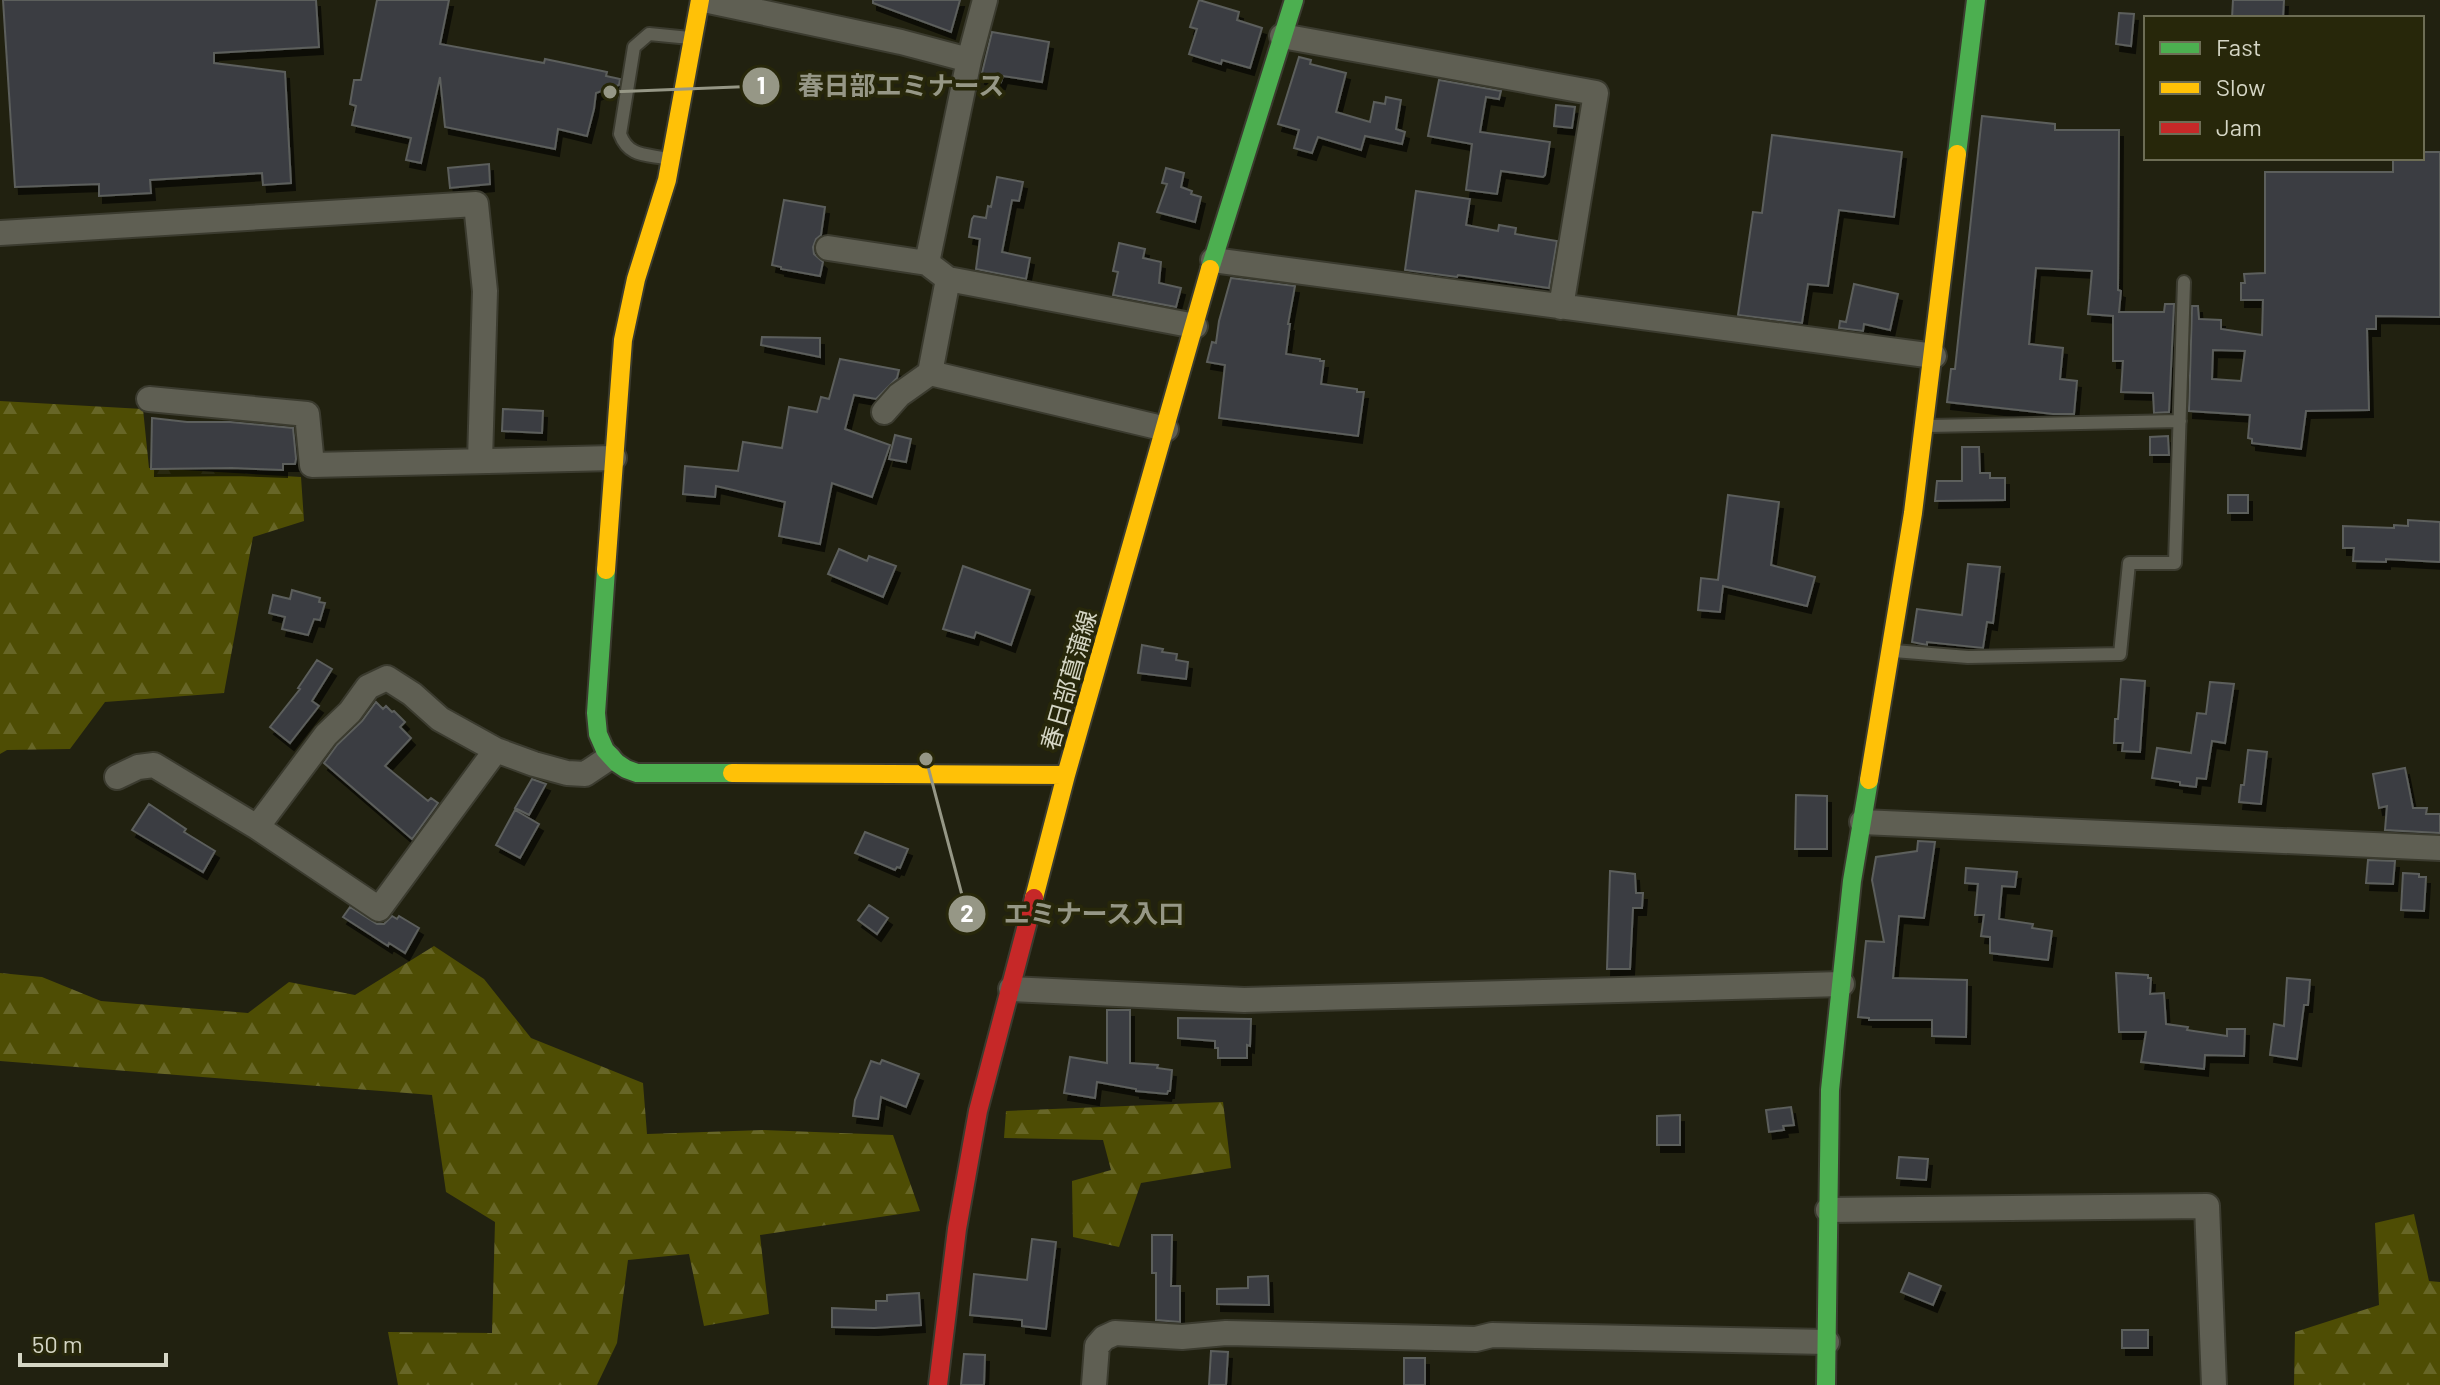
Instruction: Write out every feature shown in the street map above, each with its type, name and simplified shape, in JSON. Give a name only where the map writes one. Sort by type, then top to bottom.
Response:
[{"type":"street","points":[[969,60],[901,42],[702,0],[662,203],[628,310],[623,340],[597,731],[609,758],[621,768],[637,773],[1066,775]]},
{"type":"street","points":[[927,263],[969,60],[985,0]]},
{"type":"street","name":"春日部菖蒲線","points":[[938,1385],[957,1229],[978,1111],[1066,775],[1213,260],[1294,0]]},
{"type":"street","points":[[1826,1385],[1830,1090],[1852,881],[1913,513],[1976,0]]},
{"type":"street","points":[[1282,36],[1596,93],[1561,307]]},
{"type":"street","points":[[0,233],[476,204],[485,291],[480,460]]},
{"type":"street","points":[[828,248],[927,263],[948,279],[1195,326]]},
{"type":"street","points":[[1213,260],[1934,356]]},
{"type":"street","points":[[884,412],[899,395],[930,373],[948,279]]},
{"type":"street","points":[[930,373],[1166,429]]},
{"type":"street","points":[[149,399],[307,414],[312,465],[614,458]]},
{"type":"street","points":[[257,827],[326,735],[350,712],[368,687],[387,678],[412,694],[440,719],[496,750],[567,773],[585,774],[609,758]]},
{"type":"street","points":[[117,777],[138,767],[154,765],[257,827],[379,909],[496,750]]},
{"type":"street","points":[[1862,822],[2440,848]]},
{"type":"street","points":[[1011,989],[1244,1000],[1842,984]]},
{"type":"street","points":[[1828,1210],[2207,1206],[2214,1385]]},
{"type":"street","points":[[1094,1385],[1097,1346],[1115,1333],[1182,1337],[1226,1333],[1476,1339],[1492,1335],[1827,1342]]},
{"type":"lane","points":[[672,159],[632,152],[624,146],[620,134],[634,47],[649,34],[693,39]]},
{"type":"lane","points":[[1889,650],[1968,657],[2120,654],[2129,563],[2175,563],[2184,282]]},
{"type":"lane","points":[[1924,426],[2180,421]]},
{"type":"green space","points":[[0,401],[143,409],[149,468],[301,477],[304,521],[253,537],[224,693],[105,702],[70,749],[7,750],[0,754]]},
{"type":"green space","points":[[434,946],[484,979],[531,1038],[643,1083],[647,1134],[763,1130],[893,1135],[920,1211],[760,1235],[769,1314],[704,1326],[689,1254],[628,1260],[617,1343],[597,1385],[398,1385],[388,1332],[492,1333],[495,1222],[446,1192],[432,1095],[0,1061],[0,973],[42,977],[101,1001],[248,1013],[289,982],[355,995]]},
{"type":"green space","points":[[1223,1102],[1231,1168],[1141,1183],[1119,1247],[1073,1237],[1072,1181],[1111,1170],[1103,1140],[1004,1138],[1006,1111]]},
{"type":"green space","points":[[2414,1214],[2429,1281],[2440,1282],[2440,1385],[2294,1385],[2295,1332],[2379,1305],[2375,1223]]},
{"type":"building","points":[[3,0],[316,0],[319,47],[214,53],[214,63],[285,72],[291,183],[263,185],[262,173],[150,180],[151,193],[99,196],[99,184],[15,187]]},
{"type":"building","points":[[377,0],[449,0],[440,44],[544,63],[545,59],[607,72],[606,76],[620,79],[619,85],[596,93],[587,136],[558,129],[555,149],[445,127],[440,77],[421,163],[406,160],[411,138],[352,125],[356,106],[350,104],[354,80],[361,80]]},
{"type":"building","points":[[873,0],[960,0],[951,32],[873,3]]},
{"type":"building","points":[[1199,0],[1239,12],[1237,20],[1262,28],[1250,68],[1222,60],[1221,64],[1189,54],[1197,29],[1190,27]]},
{"type":"building","points":[[2233,0],[2284,0],[2283,16],[2232,16]]},
{"type":"building","points":[[2119,13],[2134,14],[2131,46],[2116,44]]},
{"type":"building","points":[[992,32],[1049,42],[1042,82],[1003,76],[1001,82],[981,77]]},
{"type":"building","points":[[1299,57],[1311,60],[1310,64],[1346,73],[1336,112],[1370,122],[1374,102],[1385,104],[1386,97],[1401,100],[1396,129],[1405,132],[1402,144],[1365,136],[1361,150],[1318,137],[1312,153],[1294,148],[1299,130],[1278,124]]},
{"type":"building","points":[[1439,80],[1501,91],[1499,99],[1486,97],[1480,132],[1550,142],[1545,175],[1501,171],[1497,194],[1466,190],[1472,144],[1428,136]]},
{"type":"building","points":[[1556,105],[1575,107],[1572,128],[1554,126]]},
{"type":"building","points":[[1982,116],[2055,124],[2055,130],[2119,130],[2119,312],[2164,312],[2165,304],[2174,304],[2169,412],[2154,413],[2153,393],[2121,392],[2123,361],[2113,361],[2113,316],[2088,314],[2092,271],[2036,268],[2029,344],[2063,348],[2060,379],[2077,381],[2074,414],[1947,402],[1951,369],[1955,369]]},
{"type":"building","points":[[1772,135],[1902,152],[1894,217],[1839,210],[1828,286],[1808,284],[1802,323],[1738,315],[1753,212],[1762,213]]},
{"type":"building","points":[[2424,152],[2440,152],[2440,317],[2376,316],[2376,329],[2367,329],[2369,410],[2306,411],[2301,449],[2252,443],[2252,439],[2248,438],[2250,415],[2189,411],[2192,306],[2198,306],[2199,319],[2221,320],[2221,329],[2262,335],[2263,300],[2241,300],[2241,283],[2245,283],[2244,274],[2265,273],[2265,172],[2393,172],[2393,160],[2424,160]],"holes":[[[2213,350],[2245,351],[2241,381],[2212,379]]]},
{"type":"building","points":[[489,164],[490,184],[450,188],[448,168]]},
{"type":"building","points":[[1166,168],[1184,173],[1181,187],[1201,197],[1195,222],[1157,212],[1167,184],[1162,183]]},
{"type":"building","points":[[997,177],[1023,182],[1019,201],[1012,200],[1002,252],[1030,258],[1026,279],[976,269],[980,239],[969,237],[972,219],[974,216],[986,218]]},
{"type":"building","points":[[1416,191],[1470,199],[1466,225],[1498,231],[1499,225],[1516,228],[1515,234],[1557,241],[1549,288],[1405,270]]},
{"type":"building","points":[[784,200],[825,207],[821,235],[813,247],[814,254],[823,262],[820,276],[772,265]]},
{"type":"building","points":[[1119,243],[1145,249],[1143,258],[1161,262],[1159,283],[1181,288],[1176,307],[1113,295],[1118,272],[1113,271]]},
{"type":"building","points":[[1231,278],[1295,286],[1286,354],[1324,361],[1321,384],[1364,392],[1358,436],[1219,418],[1225,365],[1207,362],[1212,342],[1216,343]]},
{"type":"building","points":[[1854,284],[1898,294],[1890,330],[1864,324],[1863,331],[1839,328],[1840,321],[1846,322]]},
{"type":"building","points":[[762,337],[820,338],[820,357],[761,345]]},
{"type":"building","points":[[840,359],[899,370],[897,378],[876,399],[854,395],[845,429],[890,445],[872,497],[832,483],[820,544],[779,536],[785,502],[716,486],[715,497],[683,494],[685,466],[738,471],[743,442],[782,448],[789,407],[817,412],[821,397],[829,399]]},
{"type":"building","points":[[503,409],[543,411],[542,433],[502,431]]},
{"type":"building","points":[[152,418],[293,428],[295,464],[283,464],[283,470],[151,469]]},
{"type":"building","points":[[895,435],[911,439],[906,462],[889,459]]},
{"type":"building","points":[[2168,436],[2169,455],[2150,455],[2150,437]]},
{"type":"building","points":[[1962,447],[1979,447],[1980,473],[1990,473],[1990,478],[2005,478],[2005,500],[1935,501],[1937,481],[1962,481]]},
{"type":"building","points":[[1728,495],[1779,502],[1771,565],[1815,577],[1807,606],[1723,586],[1720,612],[1698,610],[1701,578],[1718,580]]},
{"type":"building","points":[[2228,495],[2248,495],[2248,513],[2228,513]]},
{"type":"building","points":[[2408,520],[2440,522],[2440,562],[2353,561],[2354,548],[2343,548],[2343,526],[2394,528],[2394,525],[2408,526]]},
{"type":"building","points":[[839,549],[867,561],[869,556],[896,566],[883,597],[828,574]]},
{"type":"building","points":[[1968,564],[2000,567],[1993,623],[1987,622],[1983,648],[1912,642],[1917,609],[1962,615]]},
{"type":"building","points":[[963,566],[1030,590],[1011,645],[976,632],[974,638],[943,629]]},
{"type":"building","points":[[292,590],[320,598],[319,602],[325,603],[320,620],[314,619],[308,635],[282,629],[285,617],[269,613],[273,595],[290,599]]},
{"type":"building","points":[[1142,645],[1177,654],[1176,660],[1188,662],[1186,679],[1138,673]]},
{"type":"building","points":[[317,660],[332,669],[312,701],[319,706],[290,743],[270,727],[300,689]]},
{"type":"building","points":[[2121,679],[2145,681],[2140,752],[2122,751],[2123,743],[2114,743]]},
{"type":"building","points":[[2210,682],[2234,684],[2225,743],[2212,741],[2206,779],[2197,778],[2196,787],[2152,778],[2157,748],[2191,753],[2197,713],[2206,714]]},
{"type":"building","points":[[376,702],[383,709],[386,706],[394,711],[405,722],[400,727],[411,738],[385,766],[428,801],[431,798],[438,803],[412,839],[324,763]]},
{"type":"building","points":[[2248,750],[2267,752],[2261,804],[2239,802]]},
{"type":"building","points":[[2405,768],[2413,808],[2427,808],[2426,814],[2440,814],[2440,833],[2385,830],[2387,806],[2379,808],[2373,774]]},
{"type":"building","points":[[532,779],[546,784],[529,815],[515,808]]},
{"type":"building","points":[[1796,795],[1827,796],[1827,849],[1795,849]]},
{"type":"building","points":[[149,804],[186,829],[184,832],[215,851],[203,872],[132,830]]},
{"type":"building","points":[[515,810],[539,824],[520,858],[496,845]]},
{"type":"building","points":[[865,832],[908,849],[900,868],[895,870],[855,853]]},
{"type":"building","points":[[1918,841],[1935,842],[1924,918],[1899,916],[1893,978],[1967,980],[1966,1037],[1932,1036],[1932,1020],[1869,1020],[1858,1017],[1866,941],[1884,942],[1872,880],[1876,857],[1917,851]]},
{"type":"building","points":[[2368,860],[2395,861],[2393,884],[2366,883]]},
{"type":"building","points":[[1966,868],[2017,872],[2015,887],[2002,886],[1999,919],[2033,924],[2032,928],[2052,931],[2048,960],[1990,953],[1990,937],[1981,936],[1984,915],[1975,915],[1978,884],[1965,883]]},
{"type":"building","points":[[1610,871],[1635,874],[1636,893],[1643,893],[1642,908],[1633,908],[1630,969],[1607,969]]},
{"type":"building","points":[[2403,873],[2426,877],[2424,911],[2401,910]]},
{"type":"building","points":[[869,905],[888,918],[877,934],[858,920]]},
{"type":"building","points":[[350,907],[377,924],[399,916],[419,928],[405,953],[389,943],[388,946],[343,917]]},
{"type":"building","points":[[2116,973],[2148,975],[2151,978],[2150,994],[2164,993],[2166,1024],[2227,1036],[2227,1029],[2245,1029],[2244,1056],[2205,1055],[2204,1069],[2141,1062],[2146,1032],[2119,1032]]},
{"type":"building","points":[[2287,978],[2310,980],[2297,1059],[2270,1055],[2274,1024],[2284,1026]]},
{"type":"building","points":[[1107,1010],[1130,1010],[1130,1063],[1158,1065],[1157,1068],[1172,1070],[1167,1094],[1097,1082],[1095,1098],[1064,1093],[1070,1057],[1107,1063]]},
{"type":"building","points":[[1178,1018],[1251,1019],[1247,1058],[1218,1058],[1215,1041],[1178,1038]]},
{"type":"building","points":[[882,1060],[919,1074],[906,1107],[881,1097],[878,1119],[853,1116],[855,1100],[871,1061],[880,1064]]},
{"type":"building","points":[[1791,1107],[1794,1125],[1769,1132],[1766,1110]]},
{"type":"building","points":[[1680,1115],[1680,1145],[1657,1145],[1657,1116]]},
{"type":"building","points":[[1899,1157],[1928,1159],[1926,1180],[1897,1178]]},
{"type":"building","points":[[1152,1235],[1172,1235],[1171,1286],[1180,1286],[1180,1322],[1156,1320]]},
{"type":"building","points":[[1032,1239],[1056,1242],[1046,1329],[1022,1326],[1022,1320],[970,1315],[974,1274],[1027,1280]]},
{"type":"building","points":[[1909,1273],[1941,1286],[1933,1305],[1901,1292]]},
{"type":"building","points":[[1268,1276],[1269,1305],[1217,1304],[1217,1289],[1248,1288],[1248,1277]]},
{"type":"building","points":[[919,1293],[921,1325],[832,1327],[832,1308],[876,1310],[876,1301],[887,1301],[887,1295]]},
{"type":"building","points":[[2122,1330],[2148,1330],[2148,1348],[2122,1348]]},
{"type":"building","points":[[1211,1351],[1228,1352],[1226,1385],[1209,1385]]},
{"type":"building","points":[[964,1354],[985,1355],[984,1385],[961,1385]]},
{"type":"building","points":[[1404,1358],[1425,1358],[1425,1385],[1404,1385]]},
{"type":"traffic: fast","points":[[1210,269],[1294,0]]},
{"type":"traffic: fast","points":[[1957,154],[1976,0]]},
{"type":"traffic: fast","points":[[606,570],[596,713],[598,734],[605,750],[617,763],[637,773],[732,773]]},
{"type":"traffic: fast","points":[[1826,1385],[1830,1090],[1852,881],[1869,780]]},
{"type":"traffic: slow","points":[[606,570],[623,340],[636,279],[667,180],[700,0]]},
{"type":"traffic: slow","points":[[1869,780],[1913,513],[1957,154]]},
{"type":"traffic: slow","points":[[1034,898],[1210,269]]},
{"type":"traffic: slow","points":[[732,773],[1066,775]]},
{"type":"traffic: jam","points":[[938,1385],[957,1229],[978,1111],[1034,898]]},
{"type":"place","name":"春日部エミナース","points":[[610,92]]},
{"type":"place","name":"エミナース入口","points":[[926,759]]}]
